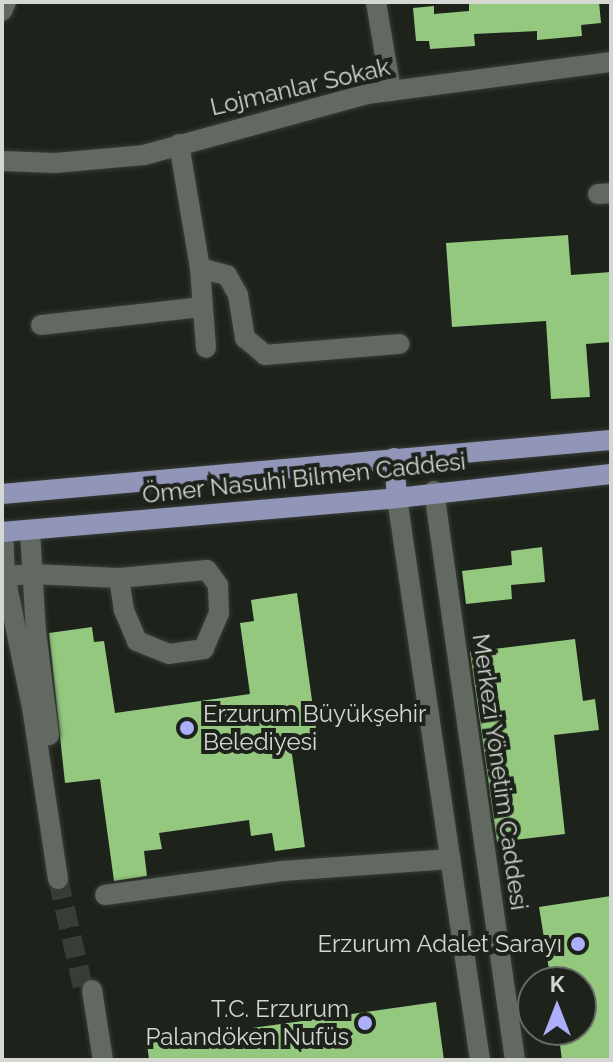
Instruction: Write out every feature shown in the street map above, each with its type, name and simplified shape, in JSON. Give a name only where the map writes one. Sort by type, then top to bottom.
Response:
[{"type":"main road","name":"Ömer Nasuhi Bilmen Caddesi","points":[[2,494],[611,440]]},
{"type":"main road","points":[[430,455],[434,491]]},
{"type":"main road","points":[[394,458],[397,498]]},
{"type":"main road","name":"Ömer Nasuhi Bilmen Caddesi","points":[[2,532],[397,498],[434,491],[611,474]]},
{"type":"street","points":[[2,11],[6,2]]},
{"type":"street","points":[[376,2],[391,91]]},
{"type":"street","name":"Lojmanlar Sokak","points":[[2,161],[70,162],[144,155],[391,91],[611,62]]},
{"type":"street","points":[[179,144],[200,268],[206,348]]},
{"type":"street","points":[[200,268],[227,275],[238,295],[245,338],[265,355],[400,344]]},
{"type":"street","points":[[41,325],[202,307]]},
{"type":"street","name":"Merkezi Yönetim Caddesi","points":[[434,491],[515,1060]]},
{"type":"street","points":[[397,498],[480,1060]]},
{"type":"street","points":[[2,532],[5,576],[63,879],[36,631],[30,531]]},
{"type":"street","points":[[5,576],[32,574],[119,578],[207,570],[218,585],[219,613],[204,649],[169,654],[137,641],[124,610],[119,578]]},
{"type":"street","points":[[105,895],[282,871],[451,859]]},
{"type":"street","points":[[94,1060],[88,991],[103,1060]]},
{"type":"building","points":[[469,2],[599,2],[601,23],[581,25],[582,36],[537,40],[537,31],[474,34],[475,46],[430,49],[429,41],[416,41],[413,8],[434,6],[434,14],[469,11]]},
{"type":"building","points":[[568,235],[571,275],[611,272],[611,342],[586,344],[590,397],[551,399],[546,321],[452,327],[446,243]]},
{"type":"building","points":[[542,547],[545,582],[511,585],[512,599],[466,604],[462,571],[512,565],[511,551]]},
{"type":"building","name":"Erzurum Büyükşehir Belediyesi","points":[[297,593],[318,743],[291,747],[305,847],[275,851],[272,833],[251,836],[249,820],[159,833],[162,849],[144,851],[147,876],[114,881],[100,779],[65,783],[49,633],[92,627],[94,642],[104,641],[115,713],[250,694],[240,623],[254,621],[251,600]]},
{"type":"building","points":[[575,639],[583,701],[595,699],[599,730],[554,735],[565,834],[497,842],[470,652]]},
{"type":"building","name":"Erzurum Adalet Sarayı","points":[[611,896],[611,1060],[562,1060],[560,1046],[597,1046],[597,966],[548,966],[539,907]]},
{"type":"building","name":"T.C. Erzurum Palandöken Nufüs","points":[[436,1002],[444,1060],[149,1060],[147,1043]]},
{"type":"tunnel","points":[[58,879],[84,992]]},
{"type":"place","name":"Erzurum Büyükşehir Belediyesi","points":[[187,728]]},
{"type":"place","name":"Erzurum Adalet Sarayı","points":[[578,944]]},
{"type":"place","name":"T.C. Erzurum Palandöken Nufüs","points":[[365,1023]]}]
